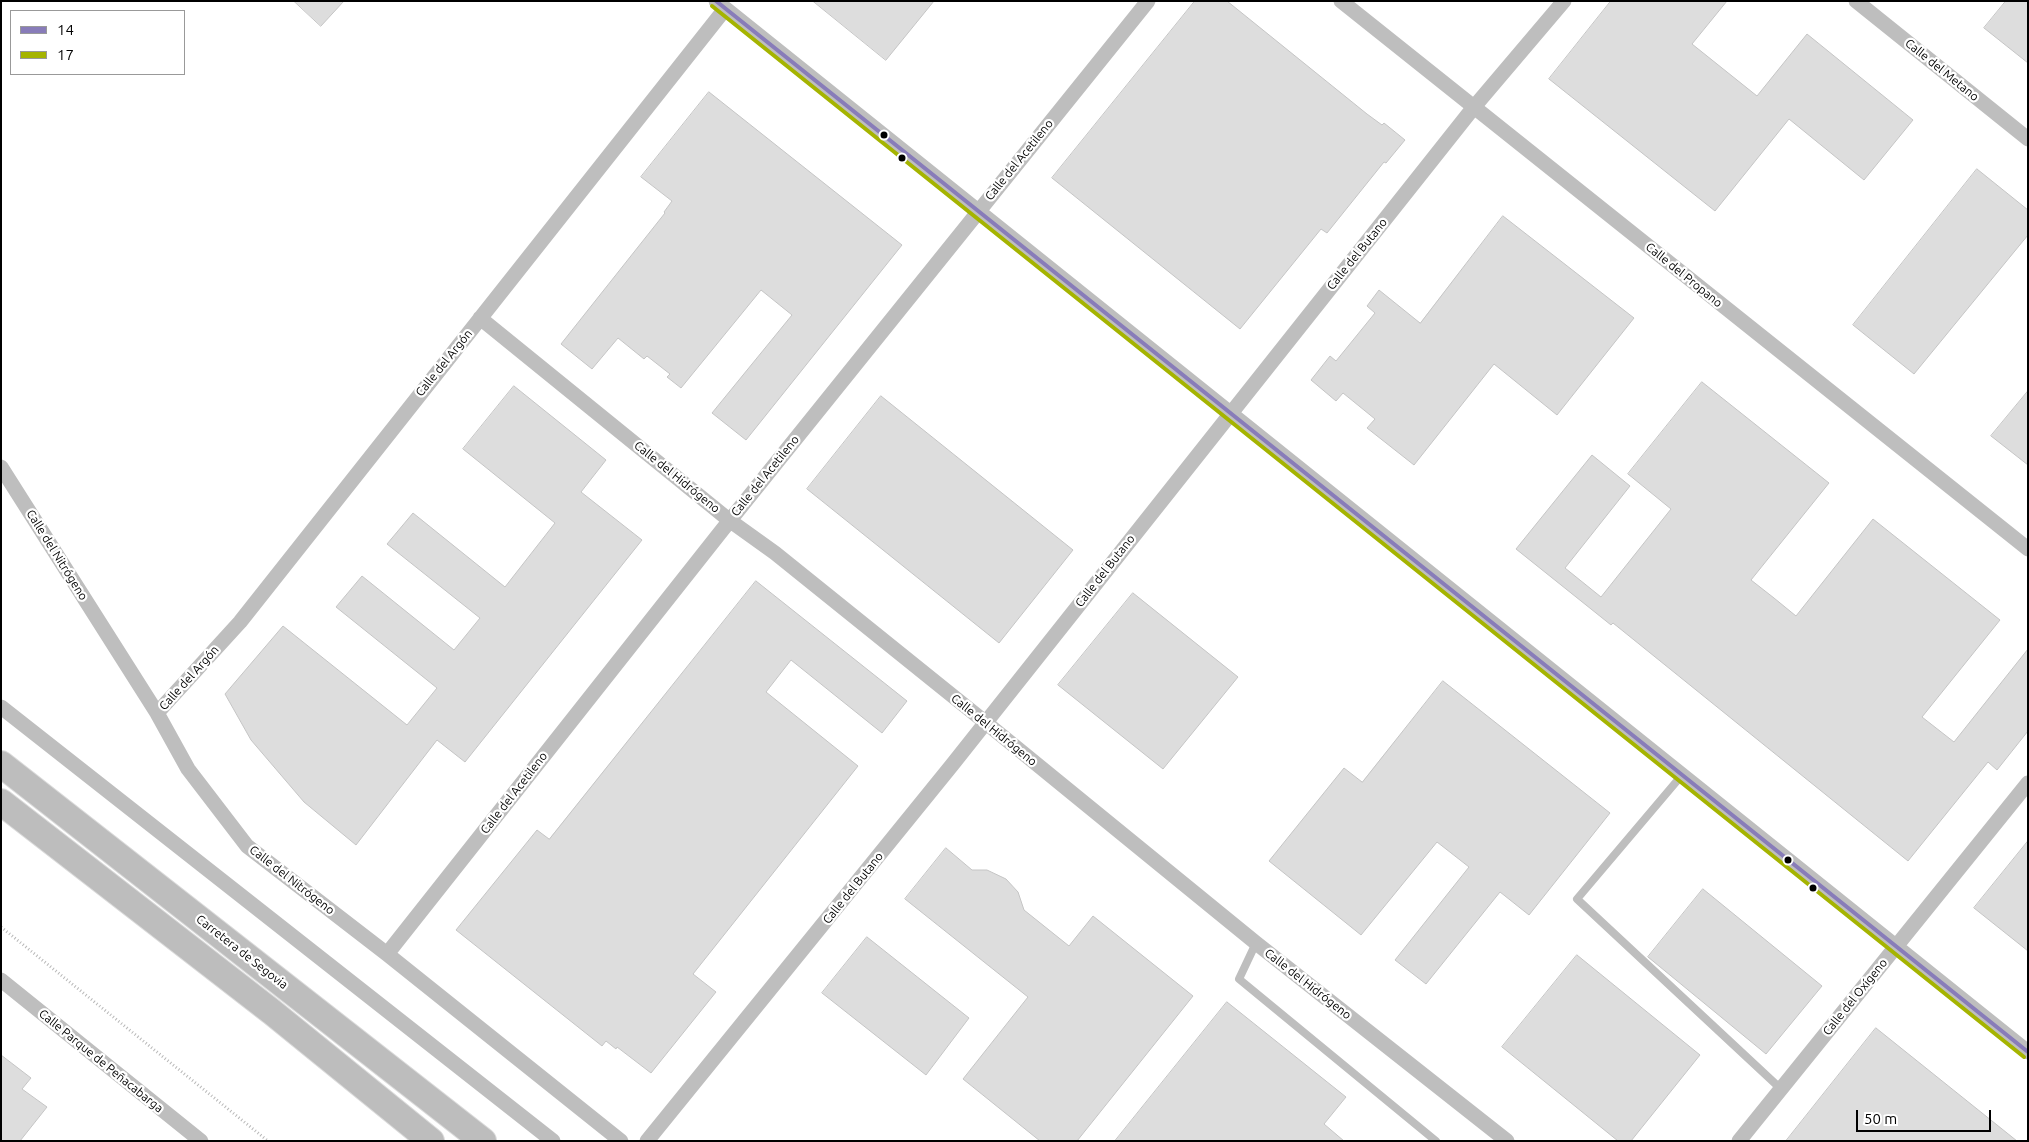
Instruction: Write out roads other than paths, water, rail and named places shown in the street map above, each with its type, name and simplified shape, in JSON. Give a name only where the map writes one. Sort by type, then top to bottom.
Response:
[{"type":"highway","name":"Carretera de Segovia","points":[[1,764],[483,1141]]},
{"type":"highway","points":[[1,802],[272,1012],[431,1141]]},
{"type":"street","name":"Calle del Acetileno","points":[[387,954],[729,520],[1148,1]]},
{"type":"street","name":"Calle del Propano","points":[[1341,1],[2028,549]]},
{"type":"street","name":"Calle del Butano","points":[[647,1141],[985,722],[1474,107],[1564,1]]},
{"type":"street","name":"Calle del Metano","points":[[1856,1],[2028,138]]},
{"type":"street","points":[[721,5],[2028,1052]]},
{"type":"street","name":"Calle del Argón","points":[[157,713],[240,622],[480,318],[721,5]]},
{"type":"street","name":"Calle del Hidrógeno","points":[[480,318],[729,520],[775,553],[985,722],[1256,943],[1507,1141]]},
{"type":"street","name":"Calle del Nitrógeno","points":[[1,466],[157,713],[188,768],[248,846],[387,954],[621,1141]]},
{"type":"street","points":[[1,707],[553,1141]]},
{"type":"street","name":"Calle del Oxígeno","points":[[1739,1141],[2028,783]]},
{"type":"street","name":"Calle Parque de Peñacabarga","points":[[1,980],[201,1141]]},
{"type":"lane","points":[[1682,775],[1577,899],[1781,1089]]},
{"type":"lane","points":[[1256,943],[1239,979],[1436,1141]]}]
